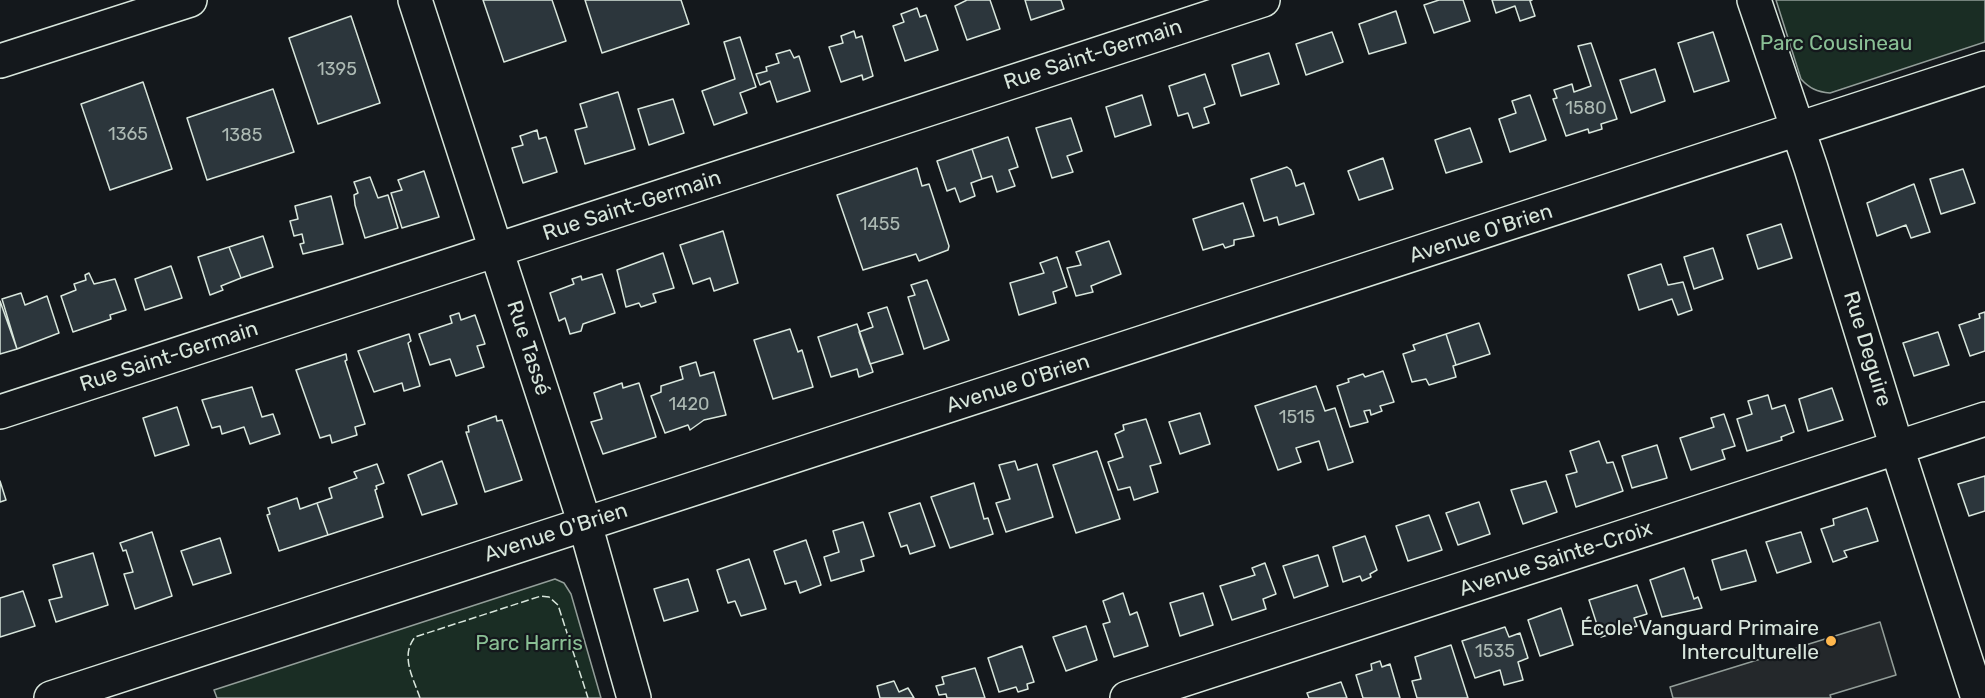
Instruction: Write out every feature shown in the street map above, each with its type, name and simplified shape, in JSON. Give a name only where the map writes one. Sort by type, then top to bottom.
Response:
[{"type":"street","points":[[0,61],[190,0]]},
{"type":"street","name":"Rue Tassé","points":[[415,0],[585,524],[634,698]]},
{"type":"street","name":"Rue Saint-Germain","points":[[0,412],[1263,0]]},
{"type":"street","name":"Rue Deguire","points":[[1754,0],[1798,130],[1978,698]]},
{"type":"street","name":"Avenue O'Brien","points":[[51,698],[1985,68]]},
{"type":"street","name":"Avenue Sainte-Croix","points":[[1127,698],[1985,419]]},
{"type":"green space","name":"Parc Cousineau","points":[[1776,0],[1985,0],[1985,42],[1830,93],[1821,92],[1810,87],[1801,79]]},
{"type":"green space","name":"Parc Harris","points":[[555,579],[564,583],[571,594],[601,698],[217,698],[214,690]]},
{"type":"shaded area","points":[[1880,622],[1896,675],[1830,695],[1831,698],[1673,698],[1670,687]]},
{"type":"building","points":[[483,0],[552,0],[566,41],[504,62]]},
{"type":"building","points":[[585,0],[681,0],[689,24],[602,53]]},
{"type":"building","points":[[967,0],[990,0],[1000,29],[967,40],[955,6]]},
{"type":"building","points":[[1025,0],[1061,0],[1064,9],[1031,20]]},
{"type":"building","points":[[1439,0],[1463,0],[1470,21],[1434,33],[1424,5]]},
{"type":"building","points":[[1492,0],[1532,0],[1530,1],[1535,16],[1520,21],[1515,6],[1496,13]]},
{"type":"building","points":[[917,8],[920,17],[926,15],[938,50],[905,61],[893,26],[904,22],[901,14]]},
{"type":"building","points":[[1396,11],[1406,43],[1369,54],[1359,24]]},
{"type":"building","points":[[351,16],[380,103],[318,124],[289,38]]},
{"type":"building","points":[[854,31],[856,38],[862,36],[873,76],[863,80],[862,75],[841,82],[829,47],[843,43],[841,36]]},
{"type":"building","points":[[1332,32],[1343,62],[1306,75],[1296,44]]},
{"type":"building","points":[[1713,32],[1729,81],[1694,92],[1678,43]]},
{"type":"building","points":[[740,37],[756,87],[740,93],[747,113],[714,125],[702,91],[735,79],[724,42]]},
{"type":"building","points":[[1591,43],[1617,119],[1601,124],[1602,129],[1589,133],[1588,129],[1566,136],[1553,99],[1557,98],[1554,90],[1572,84],[1574,92],[1591,86],[1578,46]]},
{"type":"building","points":[[790,50],[794,58],[799,56],[810,91],[777,102],[770,81],[760,85],[756,74],[767,71],[766,67],[779,63],[776,54]]},
{"type":"building","points":[[1269,53],[1279,84],[1241,96],[1232,65]]},
{"type":"building","points":[[1655,69],[1665,101],[1631,113],[1620,80]]},
{"type":"building","points":[[1205,74],[1215,104],[1204,108],[1209,123],[1193,128],[1188,113],[1178,116],[1169,86]]},
{"type":"building","points":[[143,82],[172,169],[110,190],[81,104]]},
{"type":"building","points":[[273,89],[294,152],[207,180],[187,118]]},
{"type":"building","points":[[618,92],[635,149],[585,164],[575,130],[587,127],[580,104]]},
{"type":"building","points":[[1142,95],[1151,125],[1115,137],[1106,107]]},
{"type":"building","points":[[1530,95],[1546,140],[1510,152],[1499,119],[1516,113],[1512,101]]},
{"type":"building","points":[[673,99],[684,133],[649,145],[638,109]]},
{"type":"building","points":[[1071,118],[1082,151],[1067,156],[1073,172],[1052,178],[1036,128]]},
{"type":"building","points":[[1470,128],[1482,162],[1446,173],[1435,140]]},
{"type":"building","points":[[537,130],[539,139],[546,137],[557,172],[523,183],[512,148],[523,145],[520,136]]},
{"type":"building","points":[[1008,137],[1018,167],[1009,170],[1015,186],[997,192],[992,176],[982,179],[972,149]]},
{"type":"building","points":[[972,149],[982,179],[971,183],[975,196],[960,202],[955,188],[947,191],[937,161]]},
{"type":"building","points":[[1383,158],[1393,189],[1359,200],[1348,171]]},
{"type":"building","points":[[1287,167],[1291,170],[1296,186],[1304,183],[1314,214],[1279,225],[1277,217],[1264,221],[1251,179]]},
{"type":"building","points":[[917,168],[922,186],[929,184],[949,246],[948,250],[919,261],[916,254],[863,270],[837,195]]},
{"type":"building","points":[[1963,169],[1975,203],[1941,214],[1930,179]]},
{"type":"building","points":[[424,171],[439,217],[402,228],[391,193],[402,190],[398,180]]},
{"type":"building","points":[[370,177],[378,198],[388,195],[398,228],[365,238],[355,205],[354,195],[358,193],[354,182]]},
{"type":"building","points":[[1914,184],[1930,232],[1911,238],[1906,225],[1877,236],[1867,203]]},
{"type":"building","points":[[331,196],[343,244],[303,254],[300,244],[304,243],[302,234],[294,236],[290,221],[298,219],[295,206]]},
{"type":"building","points":[[1243,203],[1254,236],[1234,240],[1234,245],[1225,248],[1223,244],[1203,250],[1193,219]]},
{"type":"building","points":[[1781,224],[1792,258],[1758,269],[1747,235]]},
{"type":"building","points":[[723,231],[738,283],[714,291],[710,278],[693,284],[680,245]]},
{"type":"building","points":[[263,236],[273,267],[241,278],[229,247]]},
{"type":"building","points":[[1109,241],[1121,274],[1091,286],[1093,292],[1076,296],[1067,268],[1081,265],[1076,252]]},
{"type":"building","points":[[229,247],[241,278],[221,286],[223,290],[210,295],[198,257]]},
{"type":"building","points":[[1713,248],[1723,279],[1694,289],[1684,257]]},
{"type":"building","points":[[663,253],[674,288],[653,294],[656,302],[641,307],[639,303],[626,307],[617,270]]},
{"type":"building","points":[[1057,257],[1067,287],[1053,292],[1056,303],[1019,315],[1010,283],[1044,273],[1040,263]]},
{"type":"building","points":[[1661,264],[1668,285],[1683,282],[1692,310],[1678,315],[1672,299],[1639,310],[1628,275]]},
{"type":"building","points":[[171,266],[182,298],[145,310],[135,279]]},
{"type":"building","points":[[89,273],[94,284],[115,279],[126,310],[110,315],[111,319],[73,332],[61,296],[76,290],[74,284],[86,280],[85,275]]},
{"type":"building","points":[[602,274],[615,313],[583,324],[581,331],[570,334],[565,318],[559,321],[550,293],[574,284],[572,279],[581,276],[582,280]]},
{"type":"building","points":[[927,280],[949,340],[924,349],[908,297],[915,295],[911,285]]},
{"type":"building","points":[[21,293],[25,305],[47,296],[59,333],[17,349],[2,299]]},
{"type":"building","points":[[0,301],[17,349],[0,354]]},
{"type":"building","points":[[887,307],[903,354],[870,364],[859,332],[873,327],[868,313]]},
{"type":"building","points":[[1985,312],[1985,351],[1970,356],[1959,325],[1980,318],[1979,314]]},
{"type":"building","points":[[459,313],[461,320],[475,315],[485,344],[477,346],[484,367],[456,376],[450,359],[430,365],[419,334],[452,323],[450,316]]},
{"type":"building","points":[[1479,323],[1490,354],[1456,365],[1446,334]]},
{"type":"building","points":[[857,324],[873,372],[859,377],[857,369],[831,377],[818,337]]},
{"type":"building","points":[[790,329],[798,352],[802,350],[813,387],[773,399],[754,340]]},
{"type":"building","points":[[1938,332],[1949,365],[1914,376],[1903,343]]},
{"type":"building","points":[[409,334],[411,341],[408,343],[420,386],[404,391],[402,383],[374,392],[358,351]]},
{"type":"building","points":[[1446,334],[1456,365],[1453,366],[1456,377],[1429,385],[1426,379],[1412,382],[1403,354],[1415,350],[1413,345]]},
{"type":"building","points":[[346,354],[347,360],[345,361],[365,424],[355,427],[357,435],[332,443],[330,435],[320,438],[296,370]]},
{"type":"building","points":[[696,362],[700,376],[714,372],[726,415],[704,420],[690,430],[688,425],[665,433],[651,396],[661,392],[661,386],[683,379],[680,367]]},
{"type":"building","points":[[1383,371],[1394,402],[1380,406],[1382,411],[1371,415],[1370,410],[1364,411],[1368,422],[1350,427],[1337,386],[1363,374],[1365,377]]},
{"type":"building","points":[[622,383],[623,388],[639,383],[656,437],[603,454],[591,422],[602,419],[594,393]]},
{"type":"building","points":[[1316,386],[1325,411],[1335,408],[1353,462],[1328,470],[1319,441],[1296,448],[1301,462],[1278,470],[1255,406]]},
{"type":"building","points":[[252,387],[262,417],[273,414],[280,434],[250,444],[244,427],[222,434],[220,426],[212,428],[202,400]]},
{"type":"building","points":[[1832,388],[1843,420],[1808,431],[1799,399]]},
{"type":"building","points":[[1768,395],[1772,409],[1785,405],[1794,432],[1781,437],[1782,440],[1747,451],[1737,419],[1752,414],[1748,401]]},
{"type":"building","points":[[177,407],[189,445],[155,456],[143,418]]},
{"type":"building","points":[[1200,413],[1210,444],[1180,454],[1169,422]]},
{"type":"building","points":[[1724,414],[1735,446],[1722,450],[1725,459],[1691,470],[1680,438],[1714,427],[1711,418]]},
{"type":"building","points":[[496,416],[497,421],[502,420],[522,480],[485,492],[466,432],[469,432],[468,426]]},
{"type":"building","points":[[1146,419],[1161,463],[1150,466],[1158,492],[1134,500],[1130,487],[1118,490],[1108,462],[1123,457],[1115,434],[1124,430],[1123,425]]},
{"type":"building","points":[[1599,441],[1607,463],[1613,462],[1623,491],[1576,507],[1566,475],[1577,472],[1570,451]]},
{"type":"building","points":[[1657,445],[1667,478],[1632,488],[1622,456]]},
{"type":"building","points":[[1097,451],[1120,519],[1076,533],[1053,465]]},
{"type":"building","points":[[442,461],[457,504],[422,515],[408,475]]},
{"type":"building","points":[[1015,461],[1018,470],[1037,464],[1053,517],[1006,532],[996,503],[1010,499],[999,465]]},
{"type":"building","points":[[377,464],[384,483],[376,486],[375,490],[383,517],[328,535],[317,503],[332,498],[329,488],[357,478],[354,472]]},
{"type":"building","points":[[1985,476],[1985,511],[1969,516],[1958,484]]},
{"type":"building","points":[[0,481],[6,500],[0,502]]},
{"type":"building","points":[[1546,481],[1557,512],[1523,524],[1511,490]]},
{"type":"building","points":[[974,483],[984,519],[988,518],[993,534],[950,548],[931,497]]},
{"type":"building","points":[[297,498],[300,509],[317,503],[328,535],[279,551],[267,515],[270,514],[268,508]]},
{"type":"building","points":[[1479,502],[1490,534],[1458,545],[1446,513]]},
{"type":"building","points":[[920,503],[935,546],[910,554],[907,545],[901,547],[889,513]]},
{"type":"building","points":[[1867,508],[1878,541],[1844,551],[1847,557],[1833,562],[1821,529],[1834,525],[1833,519]]},
{"type":"building","points":[[1429,515],[1442,550],[1408,561],[1396,526]]},
{"type":"building","points":[[863,522],[874,556],[861,560],[864,571],[831,581],[824,557],[839,552],[833,531]]},
{"type":"building","points":[[152,532],[172,596],[135,609],[124,574],[133,572],[126,550],[123,551],[120,543]]},
{"type":"building","points":[[1801,532],[1811,562],[1777,573],[1766,542]]},
{"type":"building","points":[[1365,536],[1377,570],[1370,574],[1371,577],[1362,581],[1360,576],[1343,582],[1333,547]]},
{"type":"building","points":[[220,538],[231,573],[193,585],[181,551]]},
{"type":"building","points":[[806,540],[821,585],[800,593],[796,581],[785,584],[774,551]]},
{"type":"building","points":[[1746,550],[1756,581],[1721,590],[1712,560]]},
{"type":"building","points":[[93,553],[108,605],[56,622],[49,600],[62,597],[53,565]]},
{"type":"building","points":[[1318,555],[1328,586],[1294,598],[1283,566]]},
{"type":"building","points":[[749,559],[766,609],[741,616],[735,601],[728,603],[717,570]]},
{"type":"building","points":[[1265,563],[1276,594],[1263,599],[1266,609],[1232,620],[1220,586],[1255,575],[1252,568]]},
{"type":"building","points":[[1684,568],[1694,599],[1698,597],[1702,608],[1662,617],[1650,580]]},
{"type":"building","points":[[688,579],[698,611],[664,621],[654,589]]},
{"type":"building","points":[[1637,585],[1647,614],[1634,618],[1637,626],[1601,637],[1589,600]]},
{"type":"building","points":[[23,591],[35,626],[0,637],[0,598]]},
{"type":"building","points":[[1123,593],[1130,615],[1137,612],[1148,646],[1114,657],[1103,624],[1110,622],[1103,601]]},
{"type":"building","points":[[1203,593],[1213,625],[1180,636],[1170,603]]},
{"type":"building","points":[[1561,608],[1573,645],[1540,656],[1528,620]]},
{"type":"building","points":[[1086,626],[1097,660],[1066,671],[1053,637]]},
{"type":"building","points":[[1505,627],[1509,637],[1520,633],[1528,658],[1518,662],[1523,680],[1504,685],[1500,670],[1475,678],[1462,641]]},
{"type":"building","points":[[1451,645],[1468,698],[1417,698],[1412,681],[1421,679],[1415,657]]},
{"type":"building","points":[[1022,646],[1034,682],[1027,684],[1028,689],[1018,692],[1016,687],[999,692],[988,658]]},
{"type":"building","points":[[1380,661],[1382,667],[1390,664],[1400,698],[1363,698],[1356,675],[1372,670],[1371,664]]},
{"type":"building","points":[[975,668],[985,698],[947,698],[946,694],[939,695],[936,686],[944,684],[942,677]]},
{"type":"building","points":[[894,681],[899,692],[908,688],[914,698],[880,698],[877,686]]},
{"type":"building","points":[[1341,682],[1347,698],[1309,698],[1307,693]]},
{"type":"fence","points":[[420,698],[408,659],[408,652],[415,637],[541,596],[549,597],[558,605],[588,698]]},
{"type":"place","name":"École Vanguard Primaire Interculturelle","points":[[1831,641]]}]
